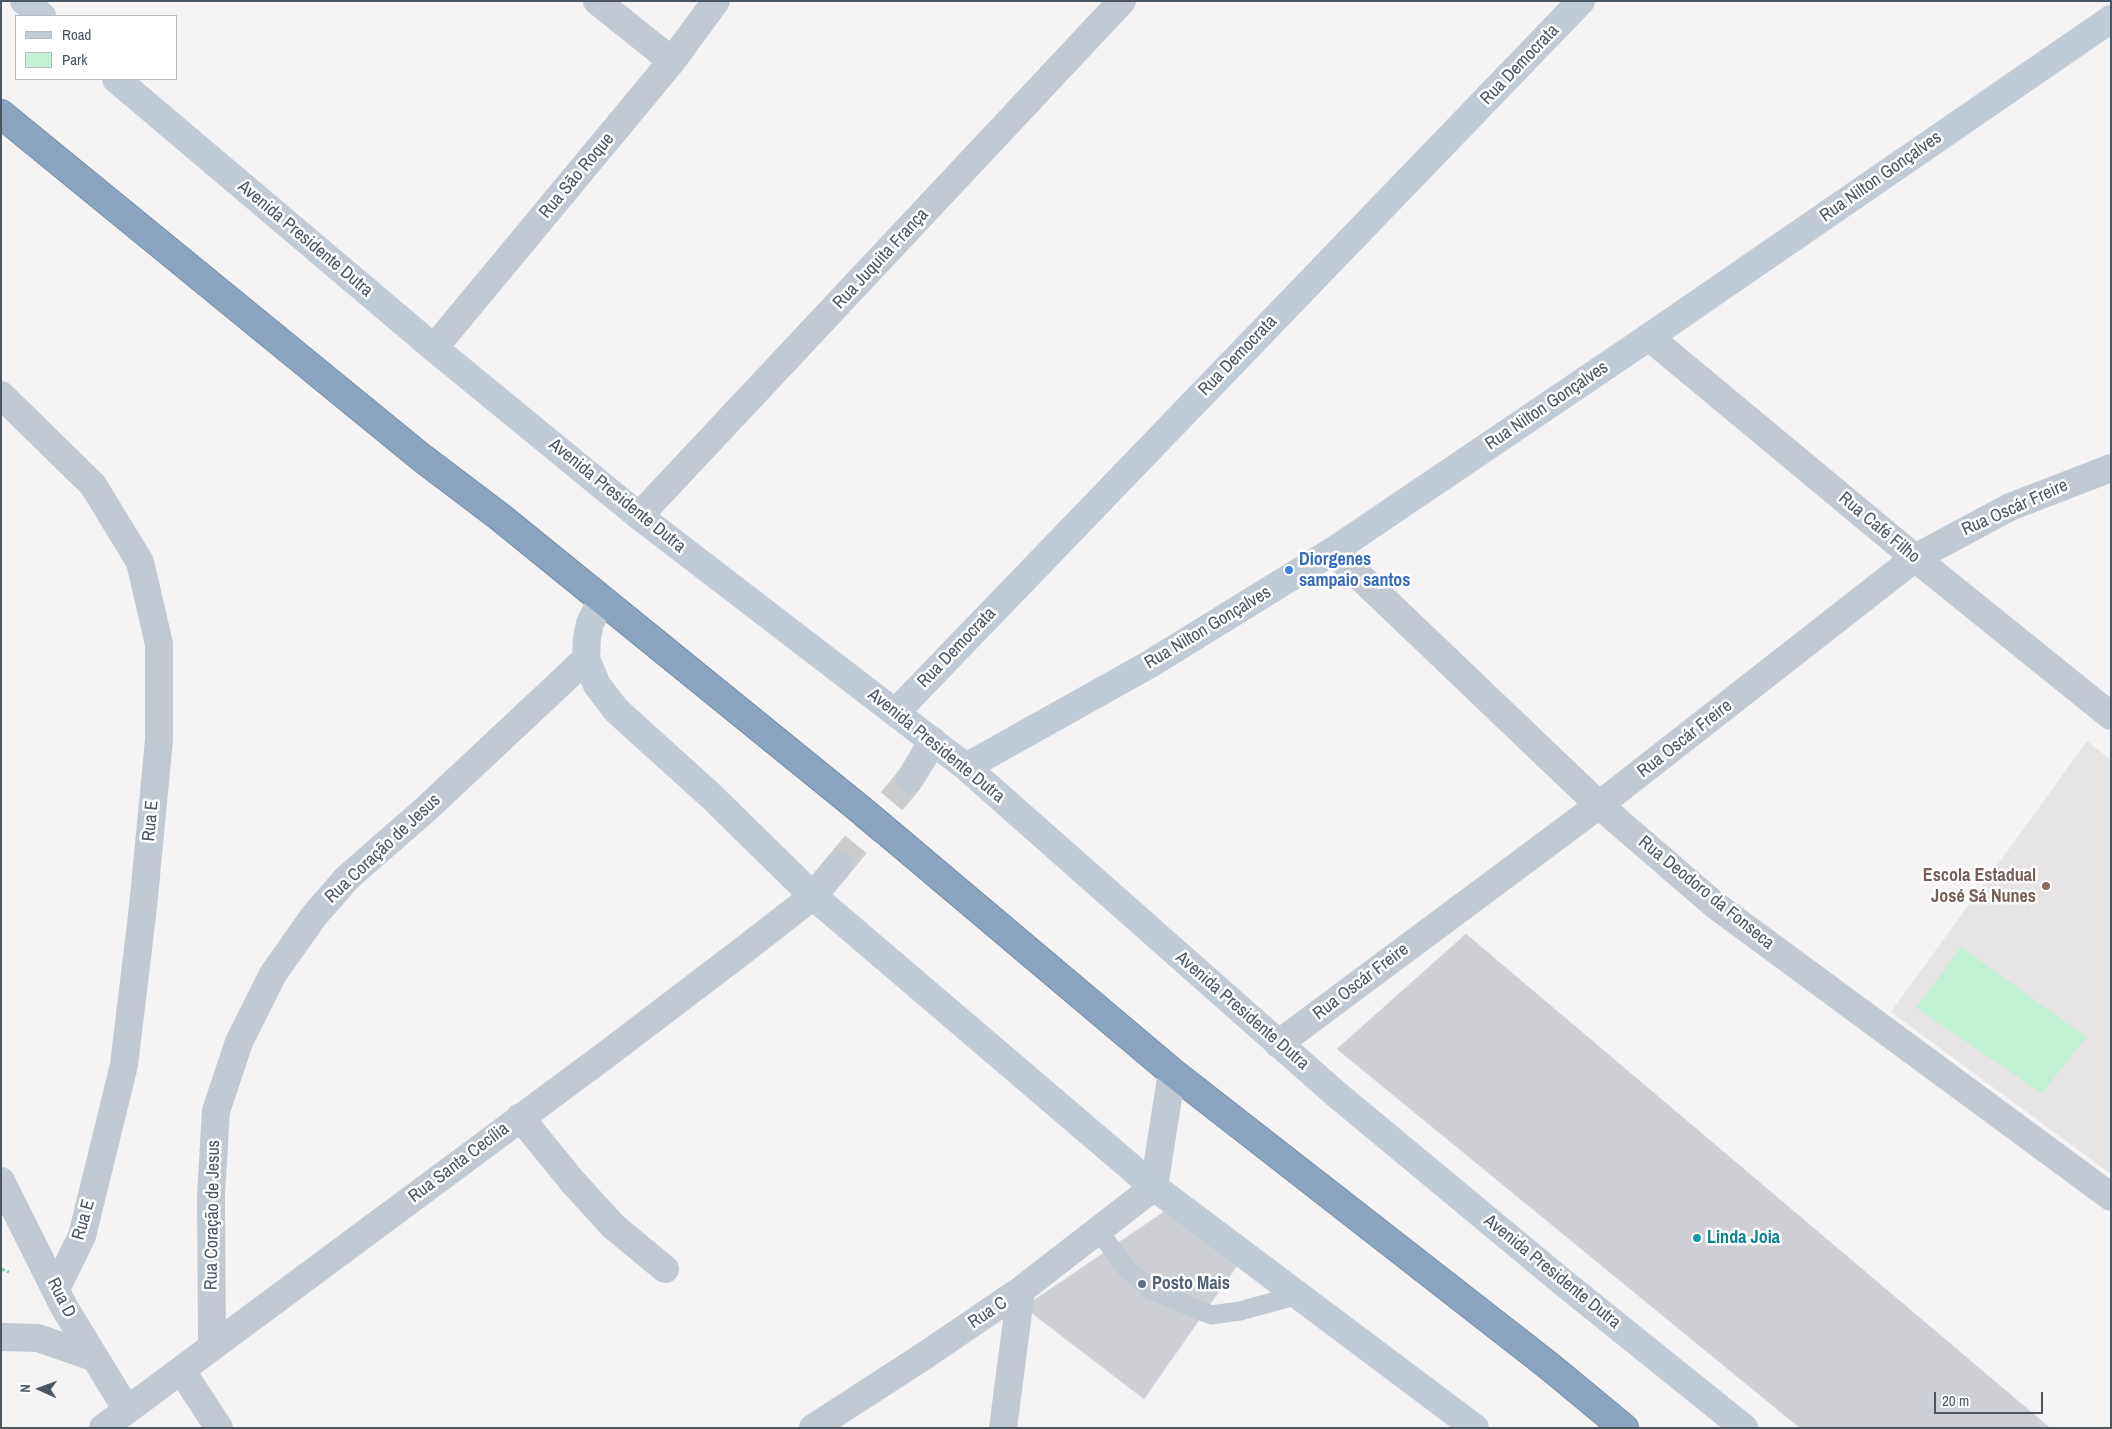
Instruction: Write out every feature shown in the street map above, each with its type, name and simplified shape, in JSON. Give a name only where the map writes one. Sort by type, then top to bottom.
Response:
[{"type":"highway","points":[[1,114],[422,458],[500,517],[866,814],[1172,1072],[1549,1366],[1624,1428]]},
{"type":"street","points":[[24,1],[41,15]]},
{"type":"street","points":[[597,1],[672,61]]},
{"type":"street","name":"Rua São Roque","points":[[434,348],[672,61],[716,1]]},
{"type":"street","name":"Rua Juquita França","points":[[639,516],[1122,1]]},
{"type":"street","name":"Rua Democrata","points":[[896,712],[1581,1]]},
{"type":"street","name":"Rua Nilton Gonçalves","points":[[966,767],[1150,664],[1333,551],[1650,337],[2111,19]]},
{"type":"street","name":"Avenida Presidente Dutra","points":[[117,80],[434,348],[639,516],[966,767],[1278,1044],[1558,1278],[1744,1428]]},
{"type":"street","name":"Rua Café Filho","points":[[1650,337],[1915,558],[2111,716]]},
{"type":"street","name":"Rua E","points":[[1,395],[93,485],[140,562],[159,644],[159,740],[143,907],[124,1065],[82,1236],[56,1289]]},
{"type":"street","name":"Rua Oscár Freire","points":[[1278,1044],[1600,805],[1915,558],[2010,506],[2111,468]]},
{"type":"street","name":"Rua Deodoro da Fonseca","points":[[1333,551],[1600,805],[1716,905],[2111,1196]]},
{"type":"street","points":[[602,600],[590,623],[586,659],[597,685],[616,710],[710,796],[813,896],[1154,1187],[1475,1428]]},
{"type":"street","name":"Rua Coração de Jesus","points":[[212,1346],[211,1194],[216,1111],[239,1042],[273,974],[314,916],[347,878],[426,809],[586,659]]},
{"type":"street","points":[[910,779],[933,740]]},
{"type":"street","name":"Rua Santa Cecília","points":[[103,1428],[615,1048],[813,896],[838,866]]},
{"type":"street","points":[[1154,1187],[1172,1072]]},
{"type":"street","points":[[520,1117],[572,1181],[613,1226],[665,1268]]},
{"type":"street","name":"Rua D","points":[[1,1181],[64,1306],[127,1410]]},
{"type":"street","name":"Rua C","points":[[813,1428],[924,1356],[1020,1290],[1154,1187]]},
{"type":"street","points":[[1003,1428],[1020,1290]]},
{"type":"street","points":[[1,1337],[38,1338],[94,1357]]},
{"type":"street","points":[[181,1370],[219,1428]]},
{"type":"lane","points":[[1098,1230],[1127,1269],[1151,1290],[1211,1315],[1240,1311],[1298,1295]]},
{"type":"shaded area","name":"Escola Estadual José Sá Nunes","points":[[2087,741],[2111,760],[2111,1174],[1891,1012]]},
{"type":"green space","points":[[1961,947],[2086,1037],[2042,1093],[1916,1008]]},
{"type":"building","name":"Linda Joia","points":[[1466,934],[2050,1428],[1800,1428],[1337,1049]]},
{"type":"building","name":"Posto Mais","points":[[1171,1207],[1241,1260],[1144,1399],[1024,1307]]},
{"type":"tunnel","points":[[838,866],[910,779]]},
{"type":"place","name":"Diorgenes sampaio santos","points":[[1289,570]]},
{"type":"place","name":"Escola Estadual José Sá Nunes","points":[[2046,886]]},
{"type":"place","name":"Linda Joia","points":[[1697,1238]]},
{"type":"place","name":"Posto Mais","points":[[1142,1284]]}]
